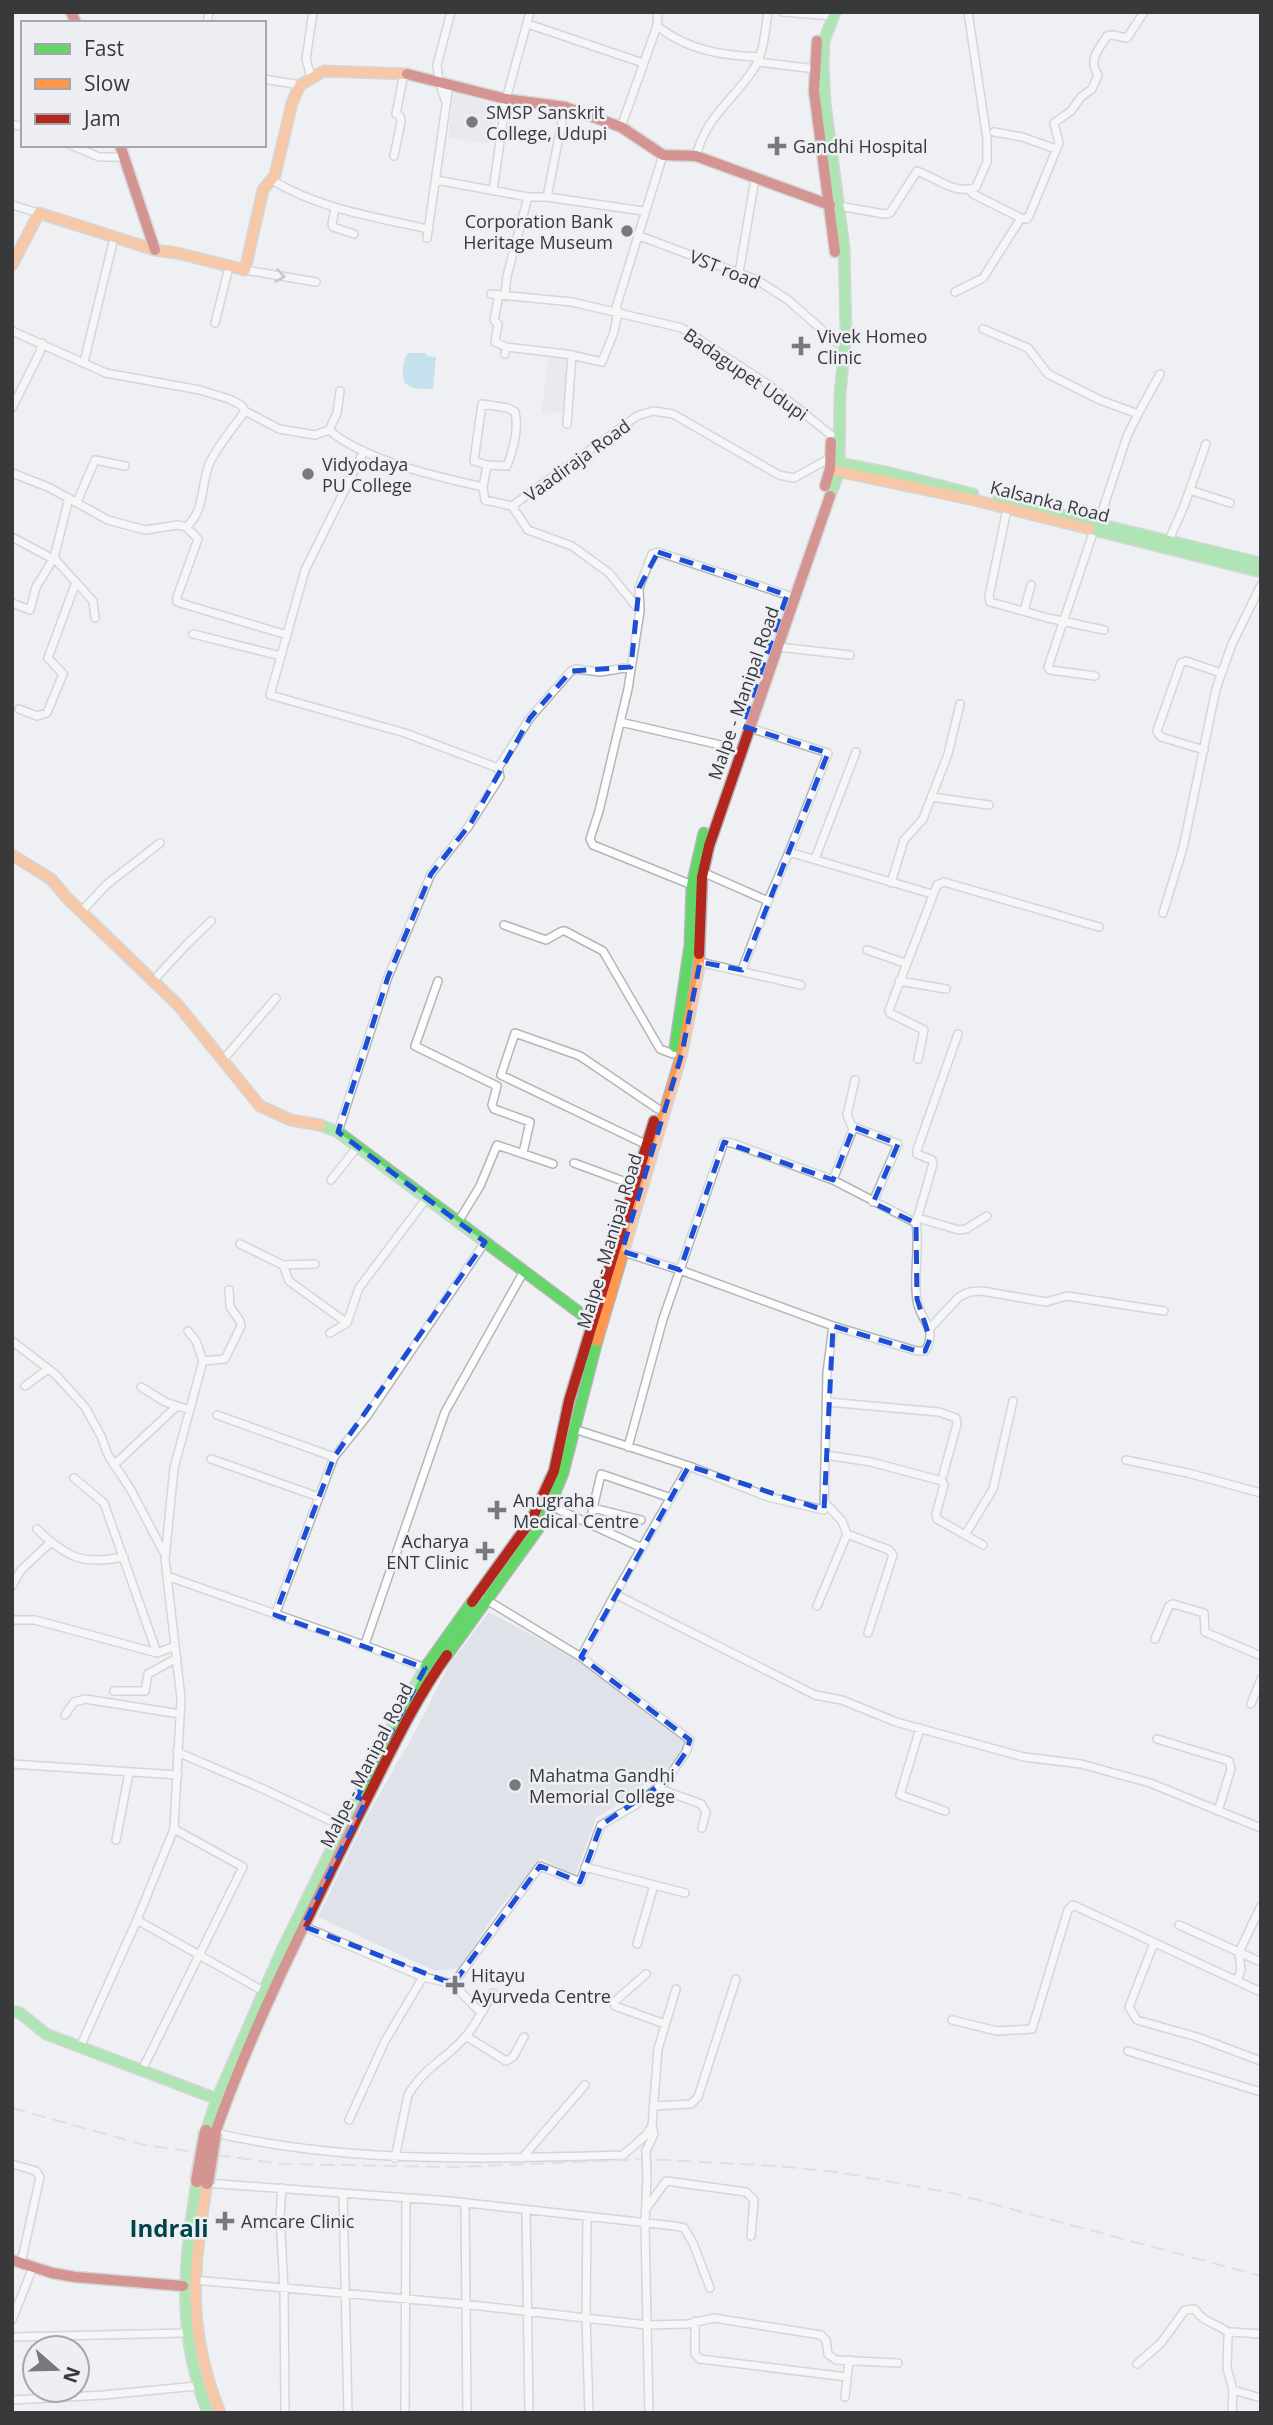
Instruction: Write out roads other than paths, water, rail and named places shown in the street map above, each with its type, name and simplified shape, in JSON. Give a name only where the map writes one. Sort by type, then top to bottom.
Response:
[{"type":"main road","name":"Malpe - Manipal Road","points":[[211,2132],[361,1799],[425,1668],[540,1505],[554,1471],[682,1053],[699,962],[698,870],[788,595],[834,465],[831,404],[837,343],[835,205],[819,69],[830,14]]},
{"type":"main road","points":[[12,265],[39,213],[155,250],[245,270],[263,190],[272,180],[284,130],[300,85],[311,76],[324,71],[404,73],[506,99],[565,107],[621,127],[663,155],[696,156],[835,205]]},
{"type":"main road","points":[[122,151],[155,250]]},
{"type":"main road","name":"Malpe - Manipal Road","points":[[220,2413],[195,2360],[194,2314],[188,2283],[217,2099],[264,1991],[342,1826],[361,1799],[428,1684],[485,1599],[535,1534],[551,1506],[563,1474],[573,1429],[574,1403],[592,1322],[673,1054],[689,955],[692,885],[778,647],[834,465],[846,333],[844,247],[835,205]]},
{"type":"main road","points":[[834,465],[890,473],[1096,527],[1169,540],[1261,563]]},
{"type":"main road","name":"Kalsanka Road","points":[[834,465],[1007,509],[1096,527],[1261,572]]},
{"type":"main road","points":[[12,855],[51,879],[81,912],[178,1005],[260,1107],[291,1120],[317,1124],[338,1132],[592,1322]]},
{"type":"main road","points":[[12,2011],[20,2013],[46,2034],[217,2099]]},
{"type":"main road","points":[[22,2263],[75,2277],[188,2283],[185,2333],[195,2360],[197,2386],[208,2413]]},
{"type":"street","points":[[311,76],[306,59],[313,12]]},
{"type":"street","points":[[427,238],[447,104],[444,83],[437,65],[450,12]]},
{"type":"street","points":[[493,191],[506,99],[530,12]]},
{"type":"street","points":[[621,127],[657,26],[658,12]]},
{"type":"street","points":[[696,156],[700,140],[714,115],[752,72],[759,60],[768,12]]},
{"type":"street","points":[[782,12],[830,14]]},
{"type":"street","points":[[968,12],[987,139],[986,164],[977,185],[970,190]]},
{"type":"street","points":[[835,205],[884,214],[890,212],[917,171],[944,184],[970,190],[973,194],[1027,219],[1059,140],[1054,123],[1071,111],[1079,99],[1094,87],[1098,75],[1093,61],[1105,39],[1110,35],[1125,39],[1128,37],[1144,12]]},
{"type":"street","points":[[528,24],[643,63]]},
{"type":"street","points":[[657,26],[669,36],[711,53],[819,69]]},
{"type":"street","points":[[394,156],[401,121],[396,114],[404,73]]},
{"type":"street","points":[[266,79],[300,85]]},
{"type":"street","points":[[547,198],[565,107]]},
{"type":"street","points":[[994,132],[1022,137],[1056,149]]},
{"type":"street","points":[[76,147],[99,157],[122,151]]},
{"type":"street","points":[[528,197],[507,276],[498,295],[494,320],[498,324],[495,342],[506,351],[572,355],[602,362],[614,332],[643,211],[663,155]]},
{"type":"street","points":[[739,273],[755,179]]},
{"type":"street","points":[[272,180],[295,194],[335,208],[428,229]]},
{"type":"street","points":[[436,180],[528,197],[643,211]]},
{"type":"street","points":[[12,205],[39,213]]},
{"type":"street","points":[[335,208],[333,227],[354,234]]},
{"type":"street","points":[[955,292],[983,278],[1021,218]]},
{"type":"street","name":"VST road","points":[[637,235],[757,280],[788,300],[837,343]]},
{"type":"street","points":[[84,362],[114,237]]},
{"type":"street","points":[[215,323],[229,268]]},
{"type":"street","points":[[245,270],[316,282]]},
{"type":"street","name":"Badagupet Udupi","points":[[498,295],[572,302],[682,328],[770,386],[831,435]]},
{"type":"street","points":[[983,329],[1028,348],[1048,374],[1101,400],[1138,414]]},
{"type":"street","points":[[12,331],[106,373],[219,396],[241,405],[245,411],[279,429],[315,435],[329,430],[337,413],[340,391]]},
{"type":"street","points":[[12,408],[40,352],[41,343]]},
{"type":"street","points":[[567,425],[572,355]]},
{"type":"street","points":[[1095,676],[1048,669],[1127,436],[1160,374]]},
{"type":"street","points":[[482,404],[508,408],[515,412],[517,418],[512,454],[507,466],[487,465],[474,461],[482,404]]},
{"type":"street","points":[[186,527],[195,520],[199,511],[207,469],[212,458],[245,411]]},
{"type":"street","name":"Vaadiraja Road","points":[[329,430],[338,438],[364,451],[436,476],[483,487],[485,500],[512,506],[637,416],[653,411],[673,414],[779,475],[794,478],[834,465]]},
{"type":"street","points":[[1169,540],[1206,443]]},
{"type":"street","points":[[364,451],[305,570],[270,695],[405,733],[498,768]]},
{"type":"street","points":[[12,603],[30,610],[36,587],[54,559],[73,500],[95,460],[125,466]]},
{"type":"street","points":[[483,487],[487,465]]},
{"type":"street","points":[[12,473],[73,500],[108,520],[145,530],[178,525],[186,527],[198,539],[177,602],[287,635]]},
{"type":"street","points":[[1190,490],[1230,503]]},
{"type":"street","points":[[512,506],[528,530],[572,546],[609,573],[640,611]]},
{"type":"street","points":[[1007,509],[990,601],[1064,622],[1104,630]]},
{"type":"street","points":[[12,537],[54,559],[94,603],[95,618]]},
{"type":"street","points":[[692,885],[590,842],[631,667],[640,611],[639,588],[654,552],[678,557],[788,595]]},
{"type":"street","points":[[19,709],[37,716],[47,713],[63,674],[48,658],[76,582]]},
{"type":"street","points":[[1024,611],[1031,585]]},
{"type":"street","points":[[1163,914],[1183,848],[1210,712],[1221,673],[1232,643],[1261,585]]},
{"type":"street","points":[[193,634],[281,656]]},
{"type":"street","points":[[778,647],[850,655]]},
{"type":"street","points":[[1204,750],[1161,737],[1157,732],[1181,663],[1186,661],[1221,673]]},
{"type":"street","points":[[338,1132],[388,977],[431,874],[471,823],[500,777],[498,768],[530,718],[573,669],[600,673],[631,667]]},
{"type":"street","points":[[891,883],[904,840],[923,819],[948,754],[960,704]]},
{"type":"street","points":[[620,722],[725,746]]},
{"type":"street","points":[[742,970],[828,753],[749,728]]},
{"type":"street","points":[[815,859],[856,752]]},
{"type":"street","points":[[931,797],[989,805]]},
{"type":"street","points":[[81,912],[106,885],[160,843]]},
{"type":"street","points":[[789,852],[932,894]]},
{"type":"street","points":[[698,870],[768,901]]},
{"type":"street","points":[[918,1059],[924,1030],[889,1011],[905,963],[937,885],[944,882],[1099,927]]},
{"type":"street","points":[[153,981],[211,921]]},
{"type":"street","points":[[504,925],[546,940],[562,931],[600,948],[660,1049],[673,1054]]},
{"type":"street","points":[[867,950],[905,963]]},
{"type":"street","points":[[699,962],[801,985]]},
{"type":"street","points":[[438,981],[415,1046],[497,1086]]},
{"type":"street","points":[[899,981],[946,989]]},
{"type":"street","points":[[223,1060],[276,998]]},
{"type":"street","points":[[523,1153],[530,1122],[492,1107],[515,1033],[580,1056],[658,1109]]},
{"type":"street","points":[[622,1251],[833,1326],[921,1352],[927,1348],[930,1328],[922,1318],[917,1299],[917,1221],[933,1164],[932,1160],[917,1154],[917,1150],[958,1034]]},
{"type":"street","points":[[501,1075],[647,1145]]},
{"type":"street","points":[[855,1080],[847,1115],[854,1127],[898,1144],[873,1202]]},
{"type":"street","points":[[833,1180],[854,1127]]},
{"type":"street","points":[[628,1447],[663,1319],[724,1142],[833,1180],[873,1202],[917,1221],[959,1230],[966,1229],[987,1216]]},
{"type":"street","points":[[458,1222],[480,1186],[498,1145],[553,1164]]},
{"type":"street","points":[[331,1180],[358,1146]]},
{"type":"street","points":[[574,1163],[634,1185]]},
{"type":"street","points":[[330,1333],[348,1322],[359,1288],[426,1199]]},
{"type":"street","points":[[275,1615],[334,1457],[366,1416],[485,1242]]},
{"type":"street","points":[[240,1244],[283,1265],[315,1264]]},
{"type":"street","points":[[283,1265],[289,1281],[348,1322]]},
{"type":"street","points":[[365,1644],[445,1412],[524,1271]]},
{"type":"street","points":[[203,1361],[225,1359],[240,1326],[240,1321],[230,1307],[229,1290]]},
{"type":"street","points":[[930,1328],[959,1297],[969,1292],[982,1291],[1046,1302],[1067,1296],[1164,1311]]},
{"type":"street","points":[[573,1429],[689,1466],[768,1497],[824,1510],[827,1402],[833,1326]]},
{"type":"street","points":[[80,2047],[174,1829],[181,1698],[165,1555],[174,1468],[203,1361],[196,1341],[188,1331]]},
{"type":"street","points":[[12,1341],[48,1369],[85,1407],[165,1555]]},
{"type":"street","points":[[25,1386],[48,1369]]},
{"type":"street","points":[[141,1387],[158,1399],[190,1410]]},
{"type":"street","points":[[965,1535],[993,1489],[1013,1401]]},
{"type":"street","points":[[827,1402],[939,1412],[956,1418],[957,1424],[943,1475]]},
{"type":"street","points":[[114,1465],[177,1406]]},
{"type":"street","points":[[217,1415],[334,1457]]},
{"type":"street","points":[[826,1455],[872,1462],[942,1481],[944,1485],[935,1516],[983,1545]]},
{"type":"street","points":[[211,1459],[319,1497]]},
{"type":"street","points":[[1126,1460],[1261,1493]]},
{"type":"street","points":[[581,1657],[689,1466]]},
{"type":"street","points":[[589,1525],[601,1474],[671,1498]]},
{"type":"street","points":[[74,1478],[104,1503],[157,1653]]},
{"type":"street","points":[[817,1606],[847,1534],[842,1521],[825,1503]]},
{"type":"street","points":[[551,1506],[642,1548]]},
{"type":"street","points":[[593,1508],[641,1520]]},
{"type":"street","points":[[37,1529],[75,1558],[83,1560],[124,1557]]},
{"type":"street","points":[[847,1534],[888,1550],[893,1555],[868,1633]]},
{"type":"street","points":[[12,1586],[21,1570],[51,1542]]},
{"type":"street","points":[[167,1576],[365,1644],[425,1668]]},
{"type":"street","points":[[615,1594],[815,1695],[842,1700],[895,1722],[1024,1757],[1081,1764],[1150,1783],[1261,1828]]},
{"type":"street","points":[[453,1984],[540,1866],[580,1882],[601,1825],[634,1806],[666,1781],[687,1752],[690,1740],[581,1657],[485,1599]]},
{"type":"street","points":[[1155,1639],[1169,1606],[1173,1604],[1204,1613],[1205,1632],[1261,1657]]},
{"type":"street","points":[[12,1620],[35,1620],[157,1653],[175,1646]]},
{"type":"street","points":[[114,1690],[145,1691],[148,1674],[177,1658]]},
{"type":"street","points":[[1251,1704],[1261,1679]]},
{"type":"street","points":[[65,1715],[74,1702],[85,1699],[180,1714]]},
{"type":"street","points":[[920,1728],[900,1795],[945,1811]]},
{"type":"street","points":[[1157,1739],[1229,1761],[1231,1769],[1218,1811]]},
{"type":"street","points":[[177,1752],[342,1826]]},
{"type":"street","points":[[12,1764],[178,1775]]},
{"type":"street","points":[[116,1840],[130,1773]]},
{"type":"street","points":[[657,1788],[701,1804],[706,1812],[702,1828]]},
{"type":"street","points":[[142,2070],[243,1867],[174,1829]]},
{"type":"street","points":[[585,1867],[685,1893]]},
{"type":"street","points":[[637,1944],[654,1885]]},
{"type":"street","points":[[952,2020],[997,2031],[1032,2029],[1070,1906],[1073,1905],[1261,1992]]},
{"type":"street","points":[[1237,1980],[1241,1970],[1239,1952],[1261,1906]]},
{"type":"street","points":[[137,1920],[264,1991]]},
{"type":"street","points":[[1179,1925],[1261,1962]]},
{"type":"street","points":[[303,1926],[423,1977],[453,1984],[481,2012]]},
{"type":"street","points":[[1154,1943],[1129,2007],[1132,2015],[1137,2020],[1197,2037],[1261,2060]]},
{"type":"street","points":[[646,1974],[618,1997],[614,2002],[615,2006],[665,2024]]},
{"type":"street","points":[[349,2120],[385,2041],[423,1977]]},
{"type":"street","points":[[653,2106],[691,2104],[698,2097],[736,1979]]},
{"type":"street","points":[[649,2413],[646,2151],[654,2134],[652,2126],[658,2049],[676,1989]]},
{"type":"street","points":[[395,2158],[408,2095],[412,2088],[432,2065],[466,2036],[493,1993]]},
{"type":"street","points":[[466,2036],[506,2061],[513,2057],[524,2037]]},
{"type":"street","points":[[1128,2052],[1261,2092]]},
{"type":"street","points":[[522,2158],[585,2085]]},
{"type":"street","points":[[211,2132],[237,2140],[395,2158],[522,2158],[623,2155],[645,2136],[652,2126]]},
{"type":"street","points":[[12,2164],[36,2171],[40,2177],[12,2320]]},
{"type":"street","points":[[646,2209],[666,2181],[746,2192],[754,2200],[751,2236]]},
{"type":"street","points":[[202,2182],[465,2203],[684,2228],[693,2243],[710,2288]]},
{"type":"street","points":[[282,2188],[280,2216],[284,2289],[285,2413]]},
{"type":"street","points":[[343,2194],[348,2413]]},
{"type":"street","points":[[405,2413],[406,2199]]},
{"type":"street","points":[[465,2203],[467,2413]]},
{"type":"street","points":[[526,2211],[528,2413]]},
{"type":"street","points":[[587,2217],[589,2413]]},
{"type":"street","points":[[188,2283],[310,2289],[647,2326],[688,2324],[714,2318],[821,2335],[826,2340],[828,2354],[836,2360],[898,2363]]},
{"type":"street","points":[[1137,2364],[1161,2343],[1185,2310],[1195,2309],[1203,2320],[1222,2327],[1229,2333],[1261,2334]]},
{"type":"street","points":[[695,2321],[695,2354],[700,2360],[847,2377]]},
{"type":"street","points":[[12,2337],[185,2333]]},
{"type":"street","points":[[1229,2333],[1227,2368],[1233,2390],[1232,2413]]},
{"type":"street","points":[[845,2397],[849,2360]]},
{"type":"street","points":[[12,2400],[197,2386]]},
{"type":"street","points":[[1233,2390],[1261,2398]]},
{"type":"water","points":[[408,353],[426,353],[427,356],[436,357],[433,389],[407,385],[403,377],[403,367]]},
{"type":"railway","points":[[12,2108],[145,2145],[282,2164],[455,2167],[647,2159],[836,2172],[952,2193],[1261,2276]]},
{"type":"place","name":"SMSP Sanskrit College, Udupi","points":[[472,122]]},
{"type":"place","name":"Gandhi Hospital","points":[[777,146]]},
{"type":"place","name":"Corporation Bank Heritage Museum","points":[[627,231]]},
{"type":"place","name":"Vivek Homeo Clinic","points":[[801,346]]},
{"type":"place","name":"Vidyodaya PU College","points":[[308,474]]},
{"type":"place","name":"Anugraha Medical Centre","points":[[497,1510]]},
{"type":"place","name":"Acharya ENT Clinic","points":[[485,1551]]},
{"type":"place","name":"Mahatma Gandhi Memorial College","points":[[515,1785]]},
{"type":"place","name":"Hitayu Ayurveda Centre","points":[[455,1985]]},
{"type":"place","name":"Amcare Clinic","points":[[225,2221]]},
{"type":"district","name":"Indrali","points":[[169,2227]]}]
